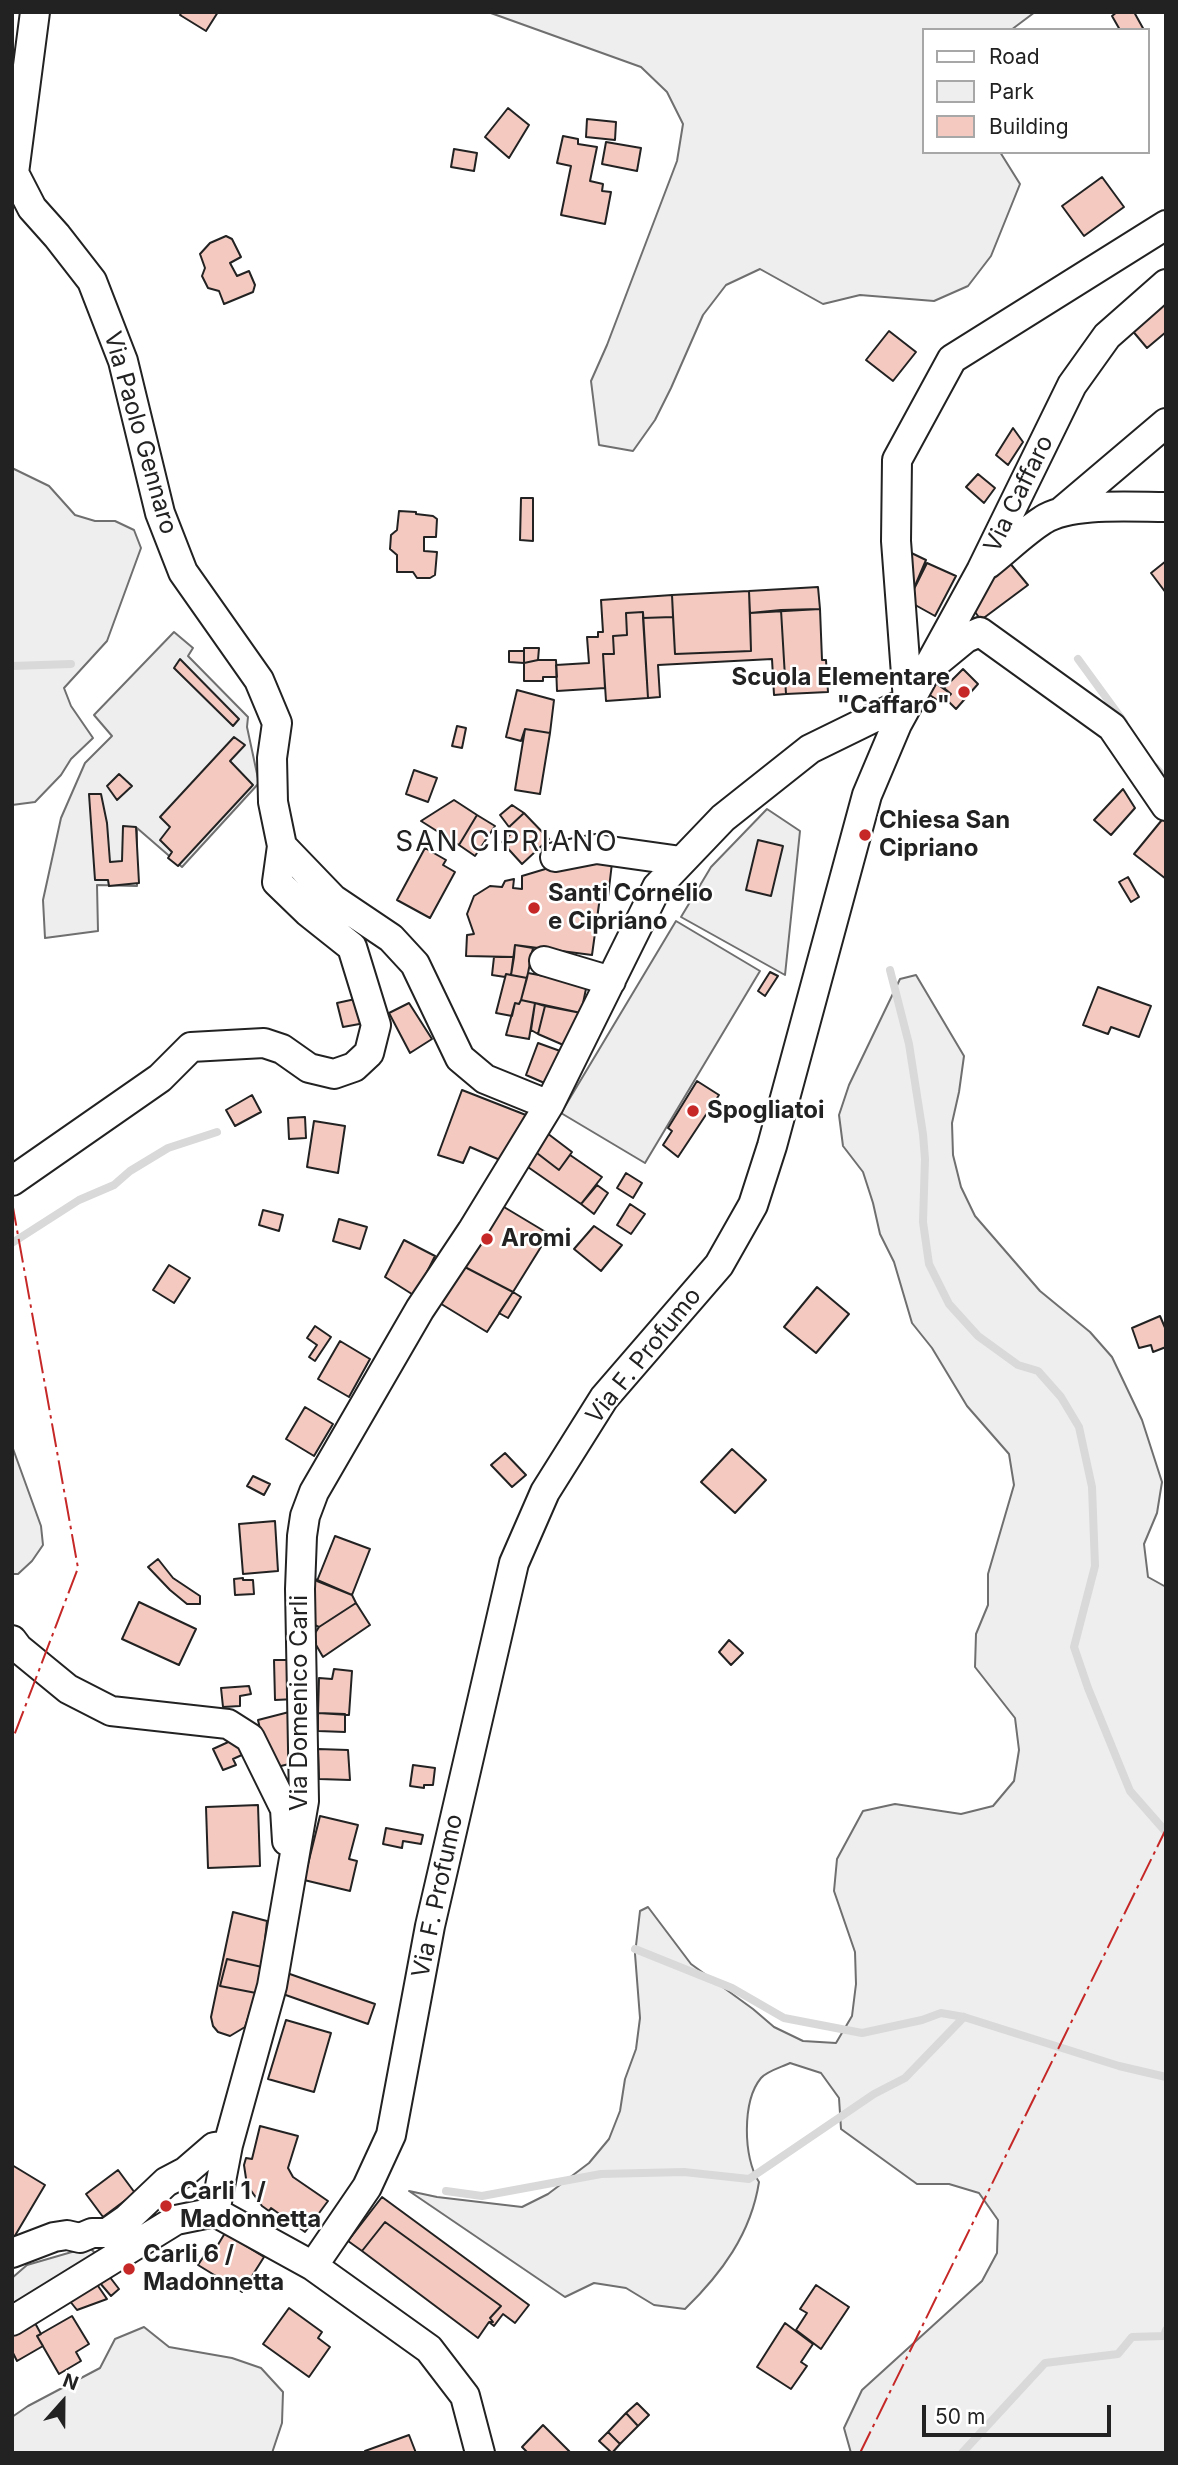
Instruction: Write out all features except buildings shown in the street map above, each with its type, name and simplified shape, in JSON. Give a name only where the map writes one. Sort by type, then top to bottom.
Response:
[{"type":"street","name":"Via Paolo Gennaro","points":[[33,13],[15,173],[32,208],[92,281],[123,361],[159,513],[183,572],[259,680],[277,723],[263,748],[282,846]]},
{"type":"street","points":[[903,712],[896,541],[897,460],[952,359],[1166,225]]},
{"type":"street","name":"Via Caffaro","points":[[903,712],[981,571],[1072,385],[1107,336],[1166,284]]},
{"type":"street","points":[[1059,514],[1166,423]]},
{"type":"street","points":[[981,571],[1045,518],[1102,507],[1166,507]]},
{"type":"street","points":[[925,672],[966,638],[980,632],[1112,727],[1166,806]]},
{"type":"street","name":"Via Domenico Carli","points":[[215,2212],[228,2145],[272,1986],[304,1801],[300,1589],[305,1516],[314,1492],[420,1309],[472,1231],[549,1105],[657,887],[723,818],[810,749],[903,712]]},
{"type":"street","name":"Via F. Profumo","points":[[313,2266],[367,2187],[391,2136],[430,1926],[514,1563],[545,1492],[604,1398],[719,1265],[753,1205],[772,1146],[867,795],[903,712]]},
{"type":"street","points":[[282,846],[333,899],[391,938],[415,964],[460,1058],[485,1079],[549,1105]]},
{"type":"street","points":[[12,1181],[160,1078],[191,1047],[264,1043],[282,1049],[309,1068],[334,1074],[354,1067],[369,1053],[376,1025],[352,947],[308,912],[277,881],[282,846]]},
{"type":"street","points":[[555,857],[596,849],[681,862]]},
{"type":"street","points":[[544,961],[611,981]]},
{"type":"street","points":[[12,1640],[68,1689],[111,1711],[228,1724],[250,1738],[285,1809],[290,1875]]},
{"type":"street","points":[[12,2253],[54,2237],[67,2235],[80,2238],[92,2233],[107,2233],[166,2182],[185,2172],[214,2147],[228,2145]]},
{"type":"street","points":[[12,2321],[176,2220],[215,2212],[313,2266],[429,2349],[465,2396],[480,2453]]},
{"type":"green space","points":[[488,12],[1035,12],[1014,28],[922,28],[922,154],[1001,154],[1020,184],[991,256],[968,286],[934,301],[860,295],[823,304],[760,269],[726,285],[703,315],[655,420],[633,451],[599,445],[591,381],[677,161],[683,124],[667,92],[641,67]]},
{"type":"green space","points":[[12,468],[49,486],[75,515],[95,521],[115,521],[134,530],[141,548],[107,641],[64,688],[71,706],[93,738],[71,759],[61,775],[35,802],[12,805]]},
{"type":"green space","points":[[174,632],[193,648],[188,656],[248,717],[247,727],[259,783],[182,867],[137,828],[137,886],[97,885],[98,931],[45,938],[43,900],[61,818],[85,763],[112,736],[94,715]]},
{"type":"green space","points":[[767,809],[800,831],[785,975],[681,917],[711,867]]},
{"type":"green space","points":[[676,921],[760,971],[645,1163],[561,1113]]},
{"type":"green space","points":[[916,975],[964,1056],[952,1123],[953,1155],[961,1187],[975,1216],[1040,1291],[1090,1332],[1112,1357],[1142,1420],[1162,1482],[1157,1513],[1144,1544],[1148,1577],[1166,1587],[1166,2453],[851,2453],[844,2428],[862,2390],[982,2281],[997,2253],[998,2220],[979,2193],[949,2184],[917,2184],[841,2129],[839,2098],[821,2073],[790,2063],[761,2078],[755,2088],[750,2101],[747,2130],[750,2159],[759,2182],[755,2201],[733,2252],[711,2282],[685,2309],[654,2305],[626,2288],[594,2283],[565,2297],[409,2191],[522,2207],[548,2194],[589,2163],[609,2139],[620,2111],[625,2079],[636,2049],[640,2018],[635,1954],[640,1911],[648,1907],[691,1964],[774,2027],[803,2041],[836,2043],[852,2016],[856,1984],[855,1952],[834,1891],[837,1859],[863,1811],[895,1804],[961,1814],[993,1806],[1014,1781],[1019,1750],[1015,1718],[975,1667],[976,1634],[988,1605],[988,1574],[1014,1485],[1009,1454],[967,1406],[932,1348],[912,1323],[894,1262],[880,1234],[863,1172],[843,1146],[839,1115],[849,1085],[900,979]]},
{"type":"green space","points":[[12,1446],[41,1526],[43,1545],[32,1561],[18,1574],[12,1574]]},
{"type":"green space","points":[[89,2247],[99,2257],[12,2311],[12,2278],[27,2265]]},
{"type":"green space","points":[[144,2327],[169,2347],[232,2358],[261,2368],[283,2392],[282,2423],[272,2453],[12,2453],[12,2417],[100,2368],[115,2339]]},
{"type":"waterway","points":[[1078,659],[1124,722]]},
{"type":"waterway","points":[[12,666],[71,664]]},
{"type":"waterway","points":[[1155,767],[1166,779]]},
{"type":"waterway","points":[[890,970],[909,1044],[923,1134],[923,1222],[929,1264],[949,1304],[978,1336],[1018,1365],[1038,1371],[1061,1397],[1079,1427],[1092,1487],[1095,1566],[1074,1647],[1130,1791],[1166,1832]]},
{"type":"waterway","points":[[12,1243],[79,1200],[114,1185],[130,1171],[168,1148],[217,1132]]},
{"type":"waterway","points":[[635,1949],[732,1988],[784,2018],[862,2033],[922,2020],[941,2013],[964,2017],[1119,2066],[1166,2077]]},
{"type":"waterway","points":[[446,2191],[482,2196],[601,2174],[684,2172],[749,2179],[874,2094],[905,2078],[964,2017]]},
{"type":"waterway","points":[[962,2453],[1045,2363],[1118,2354],[1132,2337],[1164,2336],[1166,2330]]},
{"type":"power","points":[[12,1202],[78,1568],[12,1741]]},
{"type":"power","points":[[860,2453],[1166,1829]]},
{"type":"place","name":"Scuola Elementare \"Caffaro\"","points":[[964,692]]},
{"type":"place","name":"Chiesa San Cipriano","points":[[865,835]]},
{"type":"place","name":"Santi Cornelio e Cipriano","points":[[534,908]]},
{"type":"place","name":"Spogliatoi","points":[[693,1111]]},
{"type":"place","name":"Aromi","points":[[487,1239]]},
{"type":"place","name":"Carli 1 / Madonnetta","points":[[166,2206]]},
{"type":"place","name":"Carli 6 / Madonnetta","points":[[129,2269]]},
{"type":"district","name":"SAN CIPRIANO","points":[[507,843]]}]
